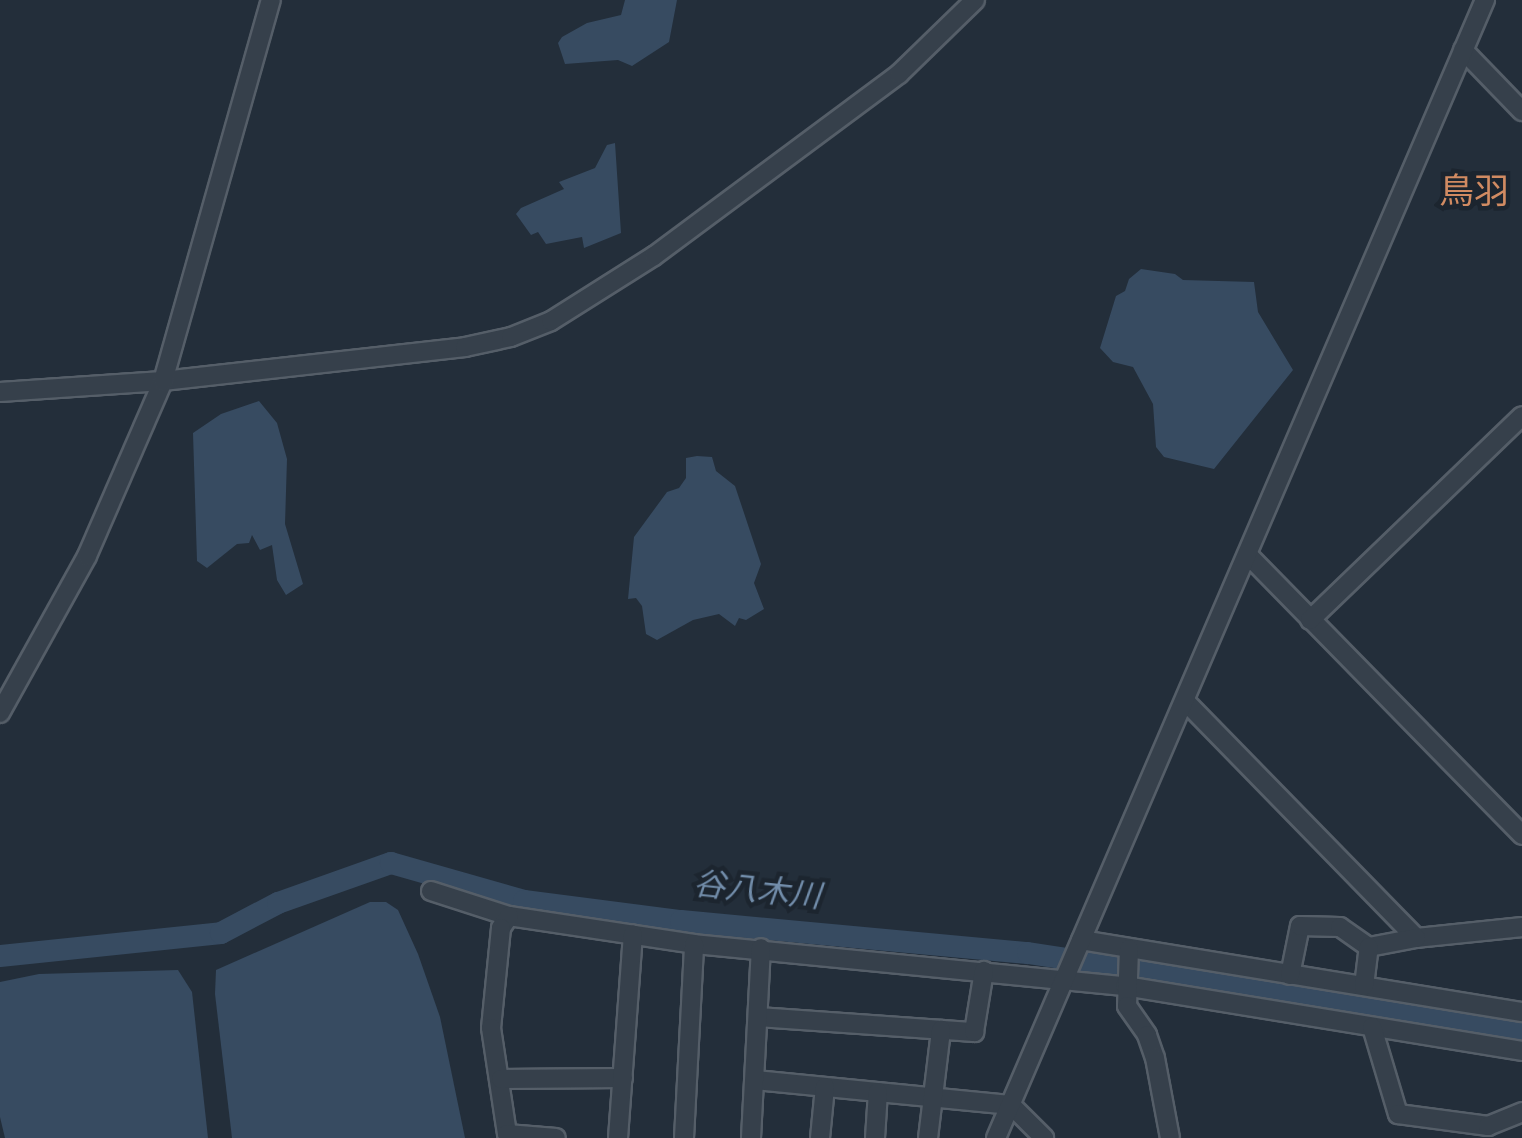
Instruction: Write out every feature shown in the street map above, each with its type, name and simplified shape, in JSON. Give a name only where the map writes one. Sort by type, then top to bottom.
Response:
[{"type":"street","points":[[0,713],[86,556],[163,381],[271,0]]},
{"type":"street","points":[[0,392],[163,381],[465,347],[512,337],[551,321],[654,256],[899,74],[975,0]]},
{"type":"street","points":[[996,1138],[1484,0]]},
{"type":"street","points":[[1463,50],[1522,111]]},
{"type":"street","points":[[1310,620],[1522,416]]},
{"type":"street","points":[[1248,554],[1522,836]]},
{"type":"street","points":[[1185,701],[1416,938]]},
{"type":"street","points":[[432,891],[509,916],[633,935],[1125,986],[1522,1052]]},
{"type":"street","points":[[509,916],[501,928],[491,1028],[502,1079],[507,1134],[556,1138]]},
{"type":"street","points":[[1290,975],[1300,926],[1340,927],[1369,947],[1522,927]]},
{"type":"street","points":[[618,1138],[633,935]]},
{"type":"street","points":[[1081,940],[1522,1012]]},
{"type":"street","points":[[684,1138],[694,944]]},
{"type":"street","points":[[1364,986],[1369,947]]},
{"type":"street","points":[[750,1138],[761,948]]},
{"type":"street","points":[[1129,949],[1126,1006],[1147,1035],[1155,1058],[1170,1138]]},
{"type":"street","points":[[758,1017],[974,1032],[984,971]]},
{"type":"street","points":[[1372,1026],[1398,1114],[1487,1132],[1522,1112]]},
{"type":"street","points":[[928,1138],[941,1030]]},
{"type":"street","points":[[502,1079],[623,1078]]},
{"type":"street","points":[[755,1080],[1011,1104],[1044,1138]]},
{"type":"street","points":[[820,1138],[826,1087]]},
{"type":"street","points":[[875,1138],[878,1092]]},
{"type":"water","points":[[625,0],[677,0],[669,42],[632,66],[618,60],[565,64],[558,43],[562,37],[587,23],[621,15]]},
{"type":"water","points":[[615,143],[621,233],[584,248],[582,237],[546,244],[538,232],[531,235],[516,214],[521,208],[564,189],[559,182],[595,168],[607,145]]},
{"type":"water","points":[[1141,269],[1175,274],[1183,280],[1254,282],[1258,312],[1293,370],[1214,469],[1164,457],[1156,447],[1153,404],[1133,367],[1113,362],[1100,348],[1116,296],[1125,291],[1129,279]]},
{"type":"water","points":[[259,401],[277,423],[287,459],[285,524],[303,584],[286,595],[277,580],[272,545],[260,550],[252,535],[249,543],[237,544],[207,568],[197,561],[193,433],[221,414]]},
{"type":"water","points":[[712,457],[716,471],[735,486],[761,564],[754,583],[764,609],[746,620],[739,618],[735,626],[719,614],[693,620],[657,640],[646,634],[642,606],[636,598],[628,599],[634,537],[667,492],[679,488],[686,478],[686,458]]},
{"type":"water","points":[[370,902],[386,902],[398,910],[418,954],[440,1017],[465,1138],[232,1138],[215,994],[216,970]]},
{"type":"water","points":[[178,970],[192,992],[208,1138],[5,1138],[0,1117],[0,982],[39,974]]},
{"type":"waterway","name":"谷八木川","points":[[0,956],[221,933],[278,903],[391,863],[524,901],[681,921],[1028,953],[1522,1029]]},
{"type":"district","name":"鳥羽","points":[[1474,193]]}]
